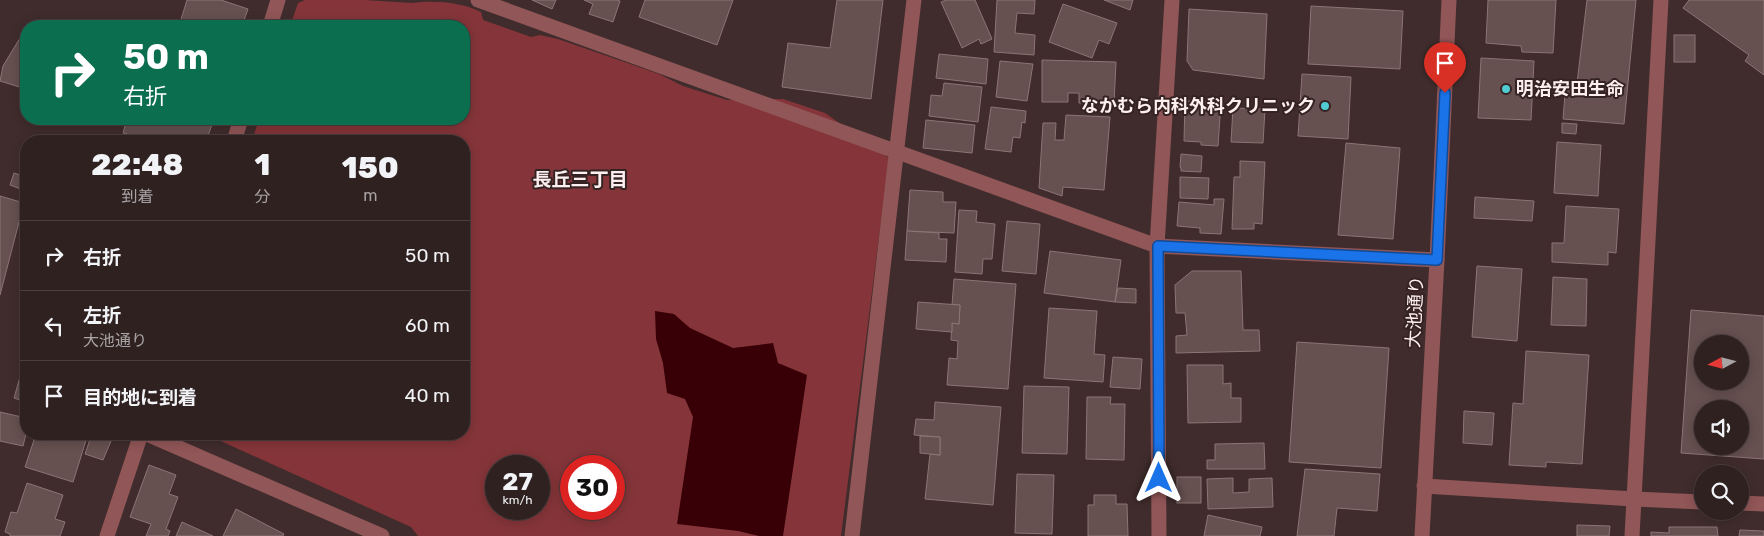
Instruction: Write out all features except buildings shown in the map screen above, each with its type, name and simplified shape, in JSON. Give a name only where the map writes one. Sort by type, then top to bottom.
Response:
[{"type":"street","points":[[272,20],[278,0]]},
{"type":"street","points":[[478,0],[1158,246],[1437,260]]},
{"type":"street","points":[[852,536],[898,152],[914,0]]},
{"type":"street","points":[[1159,536],[1158,246],[1172,0]]},
{"type":"street","name":"大池通り","points":[[1422,536],[1449,0]]},
{"type":"street","points":[[1632,536],[1661,0]]},
{"type":"street","points":[[107,536],[139,440]]},
{"type":"street","points":[[161,440],[382,536]]},
{"type":"street","points":[[1424,486],[1634,500],[1694,502]]},
{"type":"street","points":[[1749,503],[1764,504]]},
{"type":"shaded area","points":[[305,0],[438,2],[465,6],[481,12],[483,20],[531,37],[540,35],[558,39],[659,74],[683,86],[727,100],[783,99],[825,113],[889,158],[841,536],[418,536],[411,527],[218,440],[470,440],[470,135],[254,135],[257,125],[470,125],[470,20],[292,20],[298,3]]},
{"type":"shaded area","points":[[655,311],[674,314],[690,328],[733,348],[773,343],[778,363],[807,375],[783,536],[759,536],[738,531],[677,524],[693,417],[685,399],[667,393],[663,363],[656,339]]},
{"type":"place","name":"明治安田生命","points":[[1506,89]]},
{"type":"place","name":"なかむら内科外科クリニック","points":[[1325,106]]},
{"type":"district","name":"長丘三丁目","points":[[580,179]]},
{"type":"route","points":[[1159,478],[1158,246],[1437,260],[1445,93]]}]
